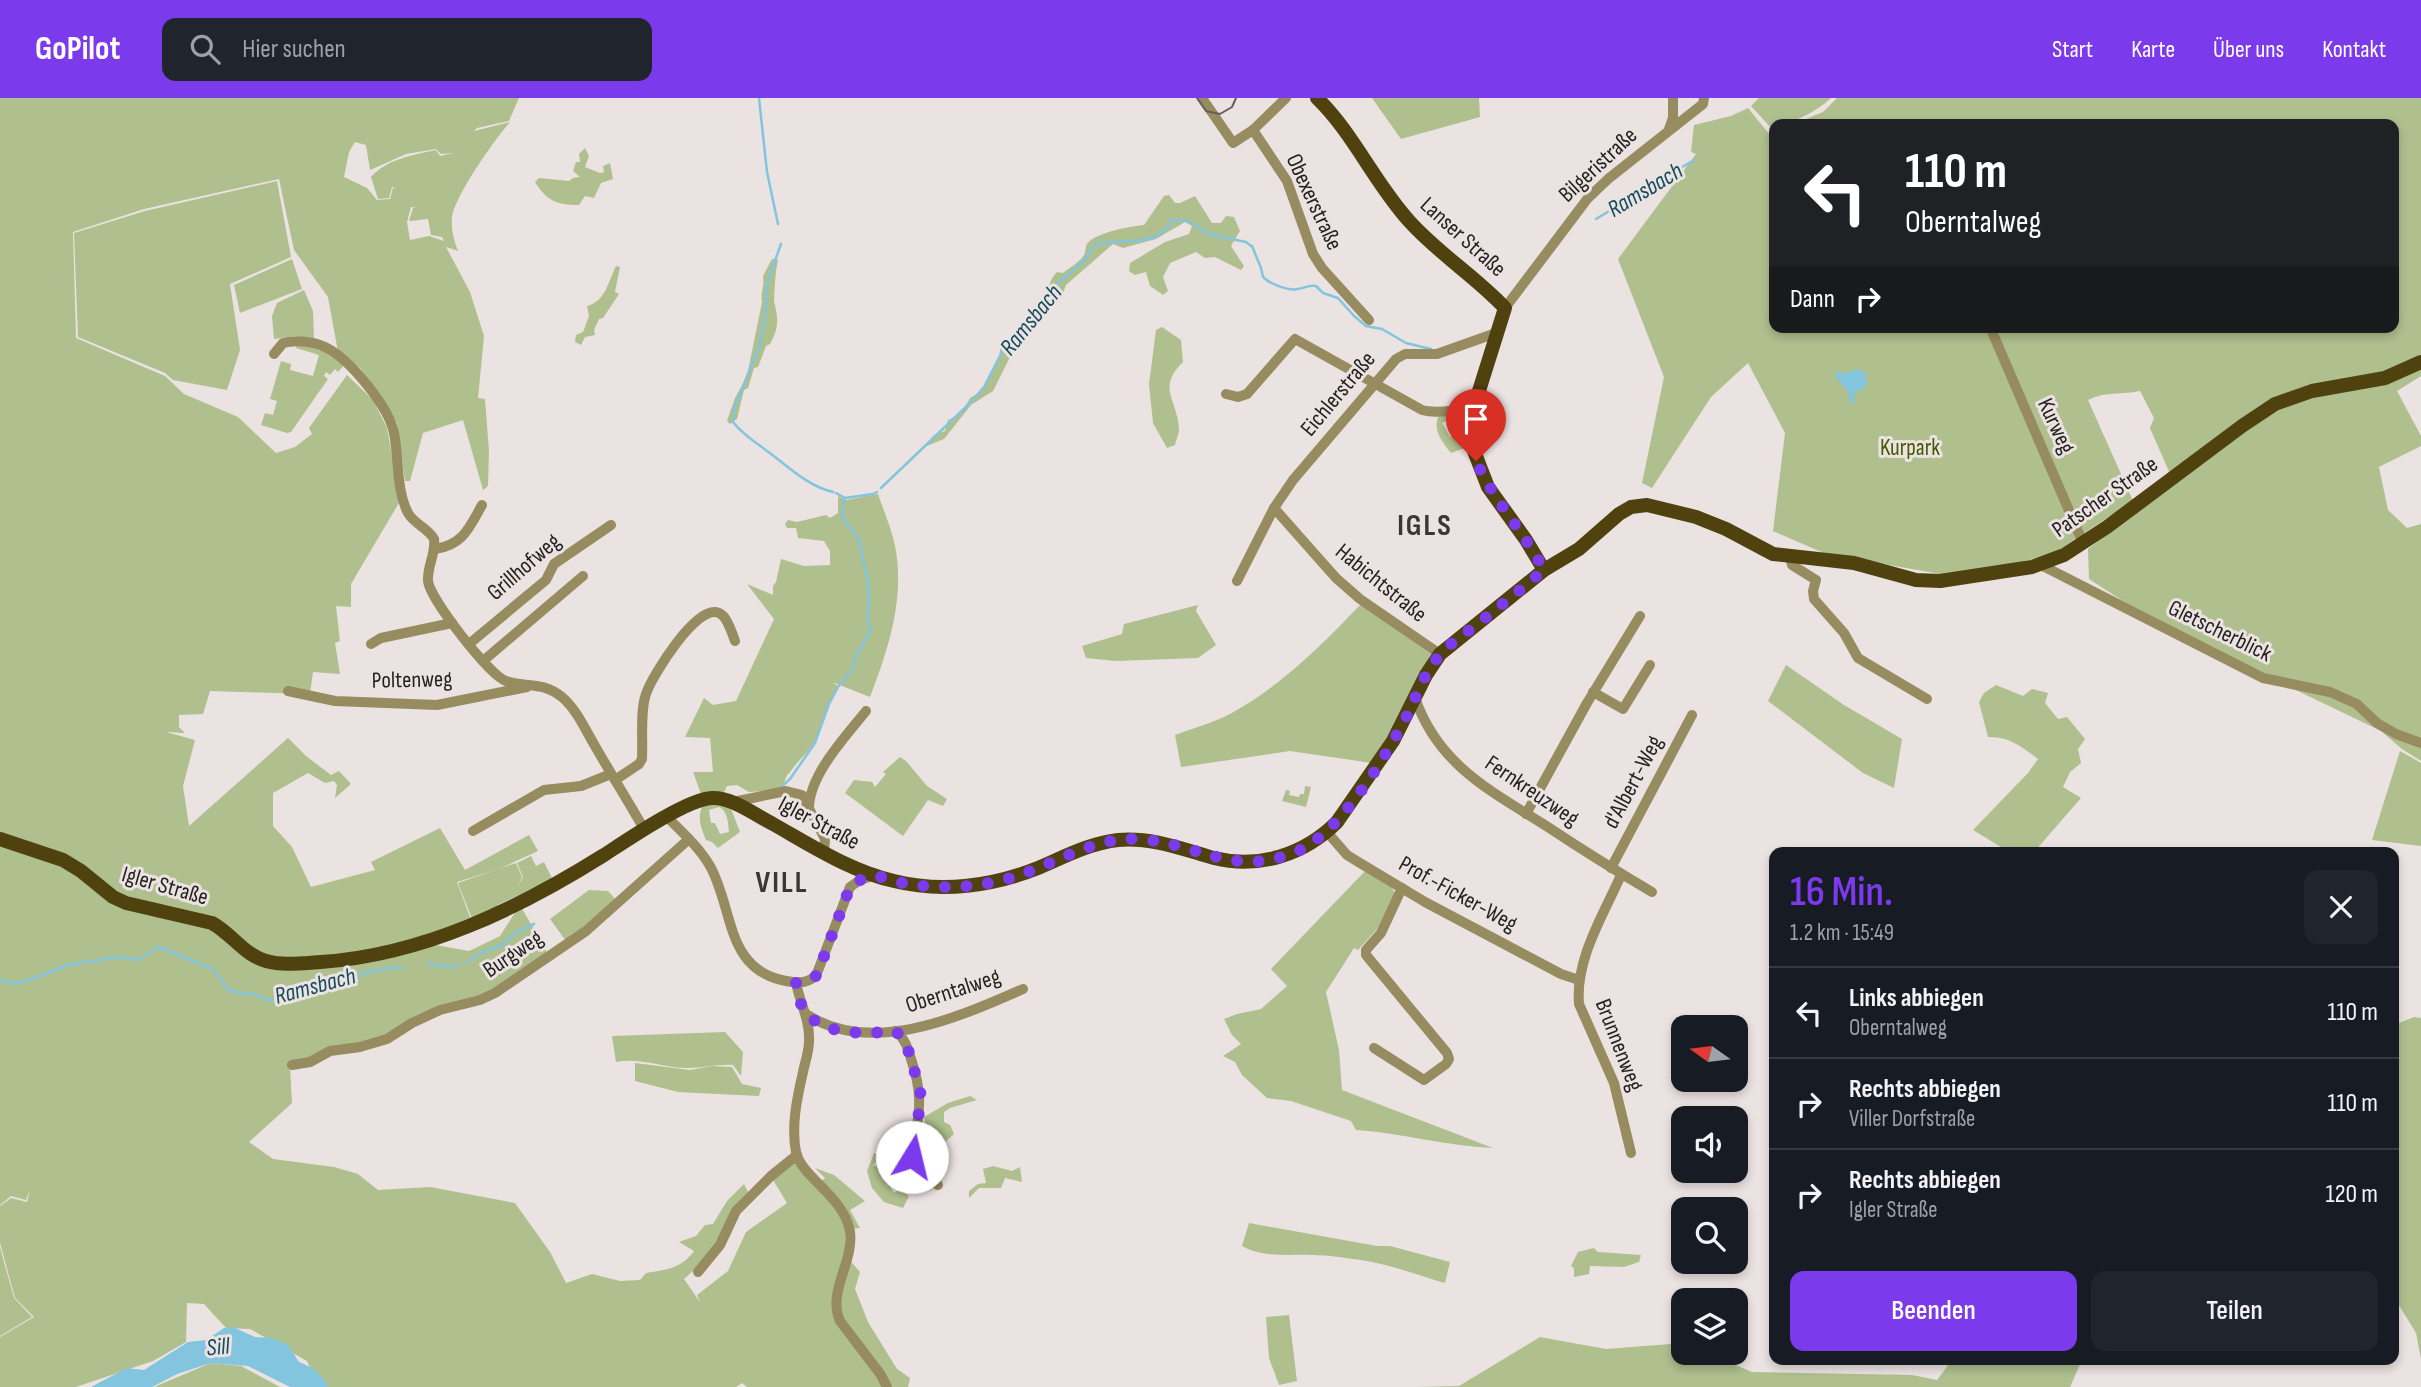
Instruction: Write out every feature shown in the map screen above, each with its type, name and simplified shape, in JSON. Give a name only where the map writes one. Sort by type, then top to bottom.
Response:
[{"type":"main road","name":"Lanser Straße","points":[[1317,98],[1342,128],[1410,223],[1487,289],[1505,308]]},
{"type":"main road","points":[[1505,308],[1473,410],[1476,461],[1488,487],[1544,570]]},
{"type":"main road","name":"Patscher Straße","points":[[1544,570],[1579,549],[1626,510],[1641,505],[1709,521],[1757,548],[1790,558],[1854,563],[1900,576],[1932,581],[1990,575],[2041,565],[2082,543],[2268,408],[2312,391],[2385,378],[2421,362]]},
{"type":"main road","name":"Igler Straße","points":[[0,839],[63,860],[113,897],[126,903],[212,923],[253,956],[267,962],[282,963],[361,958],[412,947],[443,936],[549,888],[643,830],[706,799],[716,798],[732,803],[872,876],[912,885],[967,886],[1018,876],[1097,845],[1136,839],[1167,844],[1223,860],[1263,861],[1297,851],[1327,832],[1381,759],[1440,654],[1544,570]]},
{"type":"street","points":[[1202,98],[1233,143],[1253,130],[1286,98]]},
{"type":"street","points":[[1670,130],[1673,98]]},
{"type":"street","name":"Bilgeristraße","points":[[1505,308],[1581,205],[1703,104],[1704,98]]},
{"type":"street","name":"Obexerstraße","points":[[1253,130],[1287,181],[1313,254],[1322,268],[1369,320]]},
{"type":"street","name":"Eichlerstraße","points":[[1237,581],[1274,508],[1310,460],[1396,359],[1405,354],[1437,354],[1496,333]]},
{"type":"street","name":"Kurweg","points":[[1993,333],[2082,543]]},
{"type":"street","points":[[1226,394],[1238,397],[1247,394],[1295,339],[1374,385],[1429,412],[1473,410]]},
{"type":"street","points":[[274,354],[283,343],[294,341],[325,347],[359,375],[373,391],[394,430],[403,498],[408,513],[432,534],[435,549],[428,575],[435,599],[483,661],[505,680],[536,684],[554,692],[571,707],[643,830]]},
{"type":"street","points":[[435,549],[450,547],[467,531],[482,505]]},
{"type":"street","name":"Habichtstraße","points":[[1274,508],[1336,578],[1360,599],[1440,654]]},
{"type":"street","name":"Grillhofweg","points":[[469,644],[546,580],[555,564],[611,525]]},
{"type":"street","name":"Patscher Straße","points":[[1790,558],[1791,565],[1816,580],[1814,599],[1844,634],[1858,659],[1927,699]]},
{"type":"street","name":"Gletscherblick","points":[[2041,565],[2263,678],[2330,692],[2357,704],[2377,723],[2396,734],[2421,743]]},
{"type":"street","name":"Grillhofweg","points":[[483,661],[583,576]]},
{"type":"street","points":[[472,831],[544,790],[581,786],[613,777],[639,764],[642,759],[647,691],[669,652],[692,624],[711,612],[722,615],[735,641]]},
{"type":"street","points":[[1526,814],[1593,692],[1640,616]]},
{"type":"street","points":[[370,644],[381,638],[453,623]]},
{"type":"street","points":[[1593,692],[1623,709],[1650,665]]},
{"type":"street","name":"Poltenweg","points":[[288,691],[335,701],[437,705],[536,684]]},
{"type":"street","name":"Fernkreuzweg","points":[[1415,698],[1427,728],[1454,761],[1481,784],[1652,892]]},
{"type":"street","points":[[809,810],[810,795],[817,780],[836,748],[866,711]]},
{"type":"street","name":"d'Albert-Weg","points":[[1616,871],[1692,715]]},
{"type":"street","points":[[732,803],[786,791],[802,795],[825,839],[824,852]]},
{"type":"street","points":[[667,817],[689,839],[708,864],[717,881],[738,948],[764,974],[796,983],[807,982],[817,975],[850,887],[848,865]]},
{"type":"street","name":"Prof.-Ficker-Weg","points":[[1327,832],[1347,855],[1402,888],[1550,969],[1579,980]]},
{"type":"street","name":"Burgweg","points":[[292,1065],[310,1062],[330,1051],[360,1047],[387,1039],[440,1010],[480,1000],[495,993],[586,931],[689,839]]},
{"type":"street","name":"Brunnenweg","points":[[1616,871],[1579,980],[1579,1003],[1611,1075],[1631,1153]]},
{"type":"street","points":[[850,887],[872,876]]},
{"type":"street","points":[[1374,1048],[1424,1080],[1449,1059],[1447,1052],[1430,1030],[1366,956],[1366,950],[1381,933],[1402,888]]},
{"type":"street","points":[[796,983],[806,1014],[809,1042],[795,1114],[797,1155],[847,1219],[850,1248],[837,1296],[837,1312],[840,1321],[887,1387]]},
{"type":"street","name":"Oberntalweg","points":[[806,1014],[837,1029],[865,1034],[895,1031],[960,1015],[1023,989]]},
{"type":"street","name":"Oberntalweg","points":[[895,1031],[907,1046],[920,1090],[912,1157],[915,1167],[925,1178],[938,1185]]},
{"type":"street","points":[[698,1272],[720,1245],[736,1211],[771,1176],[797,1155]]},
{"type":"green space","points":[[0,98],[519,98],[509,121],[474,131],[510,122],[476,168],[454,209],[452,227],[458,251],[446,247],[470,292],[484,336],[478,398],[485,399],[489,451],[488,486],[483,490],[463,420],[423,433],[410,481],[405,481],[397,423],[360,368],[338,352],[328,297],[294,250],[279,179],[144,209],[73,232],[76,338],[165,376],[184,394],[238,417],[276,453],[295,447],[312,434],[309,428],[347,375],[373,400],[387,428],[400,501],[351,584],[351,607],[336,606],[340,641],[335,643],[340,674],[313,672],[310,694],[210,691],[203,714],[179,715],[179,727],[185,733],[166,732],[195,740],[183,786],[189,826],[288,738],[331,775],[339,771],[351,784],[335,798],[337,785],[334,781],[325,783],[308,773],[273,793],[273,826],[292,847],[311,887],[375,870],[371,862],[440,828],[465,870],[529,835],[538,851],[499,869],[457,882],[471,920],[411,943],[270,967],[436,945],[469,951],[500,936],[520,905],[548,954],[498,989],[388,1037],[290,1067],[292,1103],[249,1142],[273,1159],[334,1167],[358,1174],[378,1190],[430,1187],[515,1203],[550,1252],[566,1283],[592,1274],[620,1281],[640,1280],[646,1273],[679,1265],[694,1251],[679,1242],[696,1236],[705,1225],[713,1224],[727,1201],[744,1184],[748,1192],[741,1199],[714,1252],[684,1279],[700,1302],[697,1295],[728,1271],[746,1232],[787,1203],[773,1180],[795,1161],[817,1184],[825,1178],[815,1168],[834,1175],[865,1201],[850,1210],[860,1228],[852,1229],[845,1225],[845,1255],[860,1272],[855,1289],[868,1322],[897,1369],[910,1378],[908,1387],[747,1387],[742,1383],[736,1387],[319,1387],[307,1361],[250,1329],[226,1328],[204,1304],[187,1303],[186,1342],[153,1361],[76,1387],[0,1387],[0,1337],[34,1317],[15,1298],[0,1243],[0,1206],[11,1198],[27,1202],[30,1190],[26,1200],[11,1196],[0,1205]],"holes":[[[355,142],[366,145],[370,170],[406,154],[436,149],[441,154],[454,153],[440,156],[436,150],[385,166],[371,177],[378,199],[389,198],[392,187],[398,189],[393,188],[390,199],[377,200],[367,188],[344,177],[349,152]],[[411,207],[417,208],[413,208],[409,221],[428,219],[431,235],[442,237],[444,241],[429,236],[410,240],[407,222]]]},
{"type":"green space","points":[[1372,98],[1479,98],[1480,117],[1401,139]]},
{"type":"green space","points":[[1759,98],[1831,98],[1819,108],[1797,119],[1769,119],[1769,126],[1751,106]]},
{"type":"green space","name":"Kurpark","points":[[1837,98],[2421,98],[2421,376],[2397,391],[2421,436],[2421,446],[2379,467],[2388,510],[2407,528],[2421,524],[2421,761],[2381,731],[2265,675],[2123,601],[2089,579],[2088,549],[2174,483],[2150,428],[2154,418],[2140,391],[2101,395],[2088,400],[2133,501],[2054,553],[2014,564],[1946,575],[1826,554],[1773,531],[1785,433],[1748,363],[1711,397],[1652,488],[1642,483],[1664,377],[1618,259],[1696,154],[1691,152],[1694,125],[1731,116],[1748,108],[1769,134],[1769,333],[2399,333],[2399,119],[1806,119],[1823,112]]},
{"type":"green space","points":[[585,148],[589,156],[585,167],[600,173],[604,172],[603,166],[610,163],[613,179],[601,183],[594,198],[585,196],[579,205],[559,203],[548,198],[535,182],[539,178],[569,181],[580,177],[573,171],[576,162],[580,162],[579,154]]},
{"type":"green space","points":[[277,181],[291,257],[230,284],[240,350],[227,390],[173,380],[165,373],[78,337],[74,233],[145,211]]},
{"type":"green space","points":[[1169,195],[1175,203],[1195,196],[1212,223],[1221,223],[1226,216],[1234,217],[1240,231],[1231,246],[1244,266],[1241,270],[1215,257],[1205,258],[1196,252],[1170,263],[1163,277],[1168,291],[1163,295],[1150,286],[1146,272],[1135,275],[1129,271],[1130,263],[1165,242],[1189,234],[1192,226],[1185,222],[1156,239],[1123,248],[1113,244],[1066,285],[1062,296],[1053,300],[1020,337],[993,391],[971,405],[944,439],[924,447],[934,435],[945,431],[948,420],[961,414],[970,398],[982,391],[1001,346],[1012,339],[1016,328],[1028,319],[1038,306],[1057,272],[1063,273],[1078,262],[1091,240],[1105,233],[1144,225],[1164,196]]},
{"type":"green space","points":[[292,259],[302,289],[240,313],[234,285]]},
{"type":"green space","points":[[772,259],[778,260],[774,336],[766,346],[758,367],[754,368],[748,388],[744,390],[737,419],[730,424],[727,421],[735,398],[747,376],[762,302],[763,276]]},
{"type":"green space","points":[[616,266],[620,267],[615,292],[619,294],[603,318],[599,319],[594,330],[595,335],[585,337],[581,345],[575,342],[576,335],[583,332],[589,316],[587,306],[602,295]]},
{"type":"green space","points":[[304,290],[313,311],[314,340],[295,336],[274,339],[272,316],[277,303]]},
{"type":"green space","points":[[1162,327],[1181,340],[1183,362],[1171,379],[1170,394],[1179,429],[1175,445],[1167,448],[1153,423],[1149,384],[1156,330]]},
{"type":"green space","points":[[297,344],[323,349],[345,364],[338,372],[335,369],[330,375],[326,372],[324,376],[328,379],[291,432],[287,433],[261,425],[265,413],[273,415],[277,401],[270,399],[281,361],[291,364],[290,370],[313,376],[319,355],[296,348]]},
{"type":"green space","points":[[1463,412],[1467,417],[1470,446],[1451,453],[1438,432],[1438,417]],"holes":[[[1454,417],[1460,423],[1465,438],[1456,441],[1454,436],[1450,437],[1442,423]]]},
{"type":"green space","points":[[878,494],[895,544],[898,589],[893,626],[870,697],[832,682],[838,686],[816,738],[788,773],[781,790],[749,792],[737,785],[727,786],[723,794],[701,794],[693,772],[713,772],[710,738],[685,737],[704,698],[713,705],[736,701],[774,619],[747,584],[773,595],[781,559],[804,566],[830,565],[830,551],[824,541],[798,538],[796,528],[787,528],[785,524],[788,520],[797,522],[826,515],[830,518],[838,513],[838,496],[846,500]]},
{"type":"green space","points":[[1361,604],[1431,654],[1395,726],[1372,763],[1290,751],[1181,767],[1175,735],[1223,717],[1266,691],[1316,650]]},
{"type":"green space","points":[[1198,605],[1196,611],[1216,645],[1198,658],[1116,661],[1086,658],[1082,646],[1122,634],[1124,624]]},
{"type":"green space","points":[[1786,665],[1844,705],[1902,739],[1894,788],[1863,773],[1768,701]]},
{"type":"green space","points":[[1996,685],[2023,696],[2032,689],[2048,693],[2045,703],[2058,719],[2067,717],[2085,739],[2078,749],[2081,763],[2070,772],[2063,787],[2081,798],[2038,847],[2001,847],[1973,830],[2038,759],[2009,740],[1988,737],[1979,702],[1984,693]]},
{"type":"green space","points":[[2400,751],[2421,763],[2421,846],[2372,840]]},
{"type":"green space","points":[[900,757],[927,786],[947,799],[943,806],[928,800],[903,836],[845,793],[854,780],[872,782],[875,787],[886,774],[883,772]]},
{"type":"green space","points":[[1305,786],[1311,787],[1306,807],[1282,801],[1286,790],[1290,791],[1289,795],[1299,797],[1304,794]]},
{"type":"green space","points":[[704,804],[730,806],[740,832],[718,848],[706,840],[700,822]],"holes":[[[719,807],[727,818],[729,832],[720,834],[715,823],[711,823],[709,810]]]},
{"type":"green space","points":[[531,856],[536,866],[544,862],[553,880],[472,919],[458,883],[516,863],[522,877],[518,886],[523,877],[517,863]]},
{"type":"green space","points":[[1368,868],[1390,884],[1395,893],[1378,928],[1358,950],[1354,948],[1326,992],[1339,1050],[1342,1090],[1493,1148],[1356,1130],[1351,1121],[1291,1101],[1267,1098],[1242,1075],[1235,1062],[1223,1056],[1241,1044],[1232,1035],[1224,1019],[1261,1009],[1287,986],[1271,969]]},
{"type":"green space","points":[[589,890],[608,891],[616,900],[566,941],[550,919]]},
{"type":"green space","points":[[2414,1017],[2421,1018],[2421,1359],[2416,1333],[2399,1305],[2399,1023]]},
{"type":"green space","points":[[725,1032],[743,1052],[741,1076],[733,1065],[688,1068],[634,1061],[616,1062],[612,1036]]},
{"type":"green space","points":[[635,1063],[690,1070],[712,1066],[732,1067],[742,1084],[761,1088],[759,1096],[678,1092],[635,1081]]},
{"type":"green space","points":[[970,1096],[977,1100],[944,1112],[944,1122],[950,1125],[954,1134],[942,1145],[941,1155],[926,1149],[929,1141],[921,1134],[922,1128],[926,1128],[924,1117],[948,1103]]},
{"type":"green space","points":[[874,1153],[879,1156],[873,1166],[895,1163],[896,1168],[886,1171],[885,1178],[894,1193],[900,1189],[909,1196],[903,1208],[884,1202],[872,1188],[867,1171]]},
{"type":"green space","points":[[993,1166],[1012,1171],[1020,1167],[1022,1182],[1005,1178],[1001,1188],[979,1188],[969,1198],[969,1191],[978,1184],[986,1183],[983,1169]]},
{"type":"green space","points":[[1249,1223],[1390,1246],[1450,1262],[1445,1283],[1361,1260],[1324,1255],[1267,1254],[1250,1250],[1242,1246]]},
{"type":"green space","points":[[0,1247],[14,1298],[32,1317],[0,1336]]},
{"type":"green space","points":[[1594,1248],[1598,1252],[1641,1255],[1639,1262],[1624,1267],[1590,1266],[1589,1274],[1574,1277],[1574,1268],[1571,1266],[1578,1252]]},
{"type":"green space","points":[[1289,1315],[1297,1381],[1279,1385],[1269,1358],[1266,1317]]},
{"type":"green space","points":[[1540,1337],[1606,1349],[1671,1344],[1671,1365],[1735,1365],[1752,1372],[1912,1375],[1937,1380],[1948,1365],[2080,1365],[2070,1387],[1416,1387],[1459,1386]]},
{"type":"green space","points":[[211,1363],[241,1366],[280,1387],[154,1387]]},
{"type":"water","points":[[1856,369],[1865,372],[1867,382],[1864,388],[1855,393],[1853,405],[1849,402],[1849,393],[1835,376],[1837,372],[1845,374]]},
{"type":"water","name":"Sill","points":[[233,1327],[255,1337],[272,1338],[288,1345],[299,1362],[313,1368],[327,1383],[327,1387],[290,1387],[248,1366],[211,1363],[177,1374],[152,1387],[91,1387],[127,1368],[144,1370],[188,1342],[206,1340],[224,1328]]},
{"type":"waterway","points":[[759,98],[767,172],[778,224]]},
{"type":"waterway","name":"Ramsbach","points":[[1596,219],[1694,160]]},
{"type":"waterway","name":"Ramsbach","points":[[881,488],[970,403],[984,387],[1004,348],[1030,321],[1059,282],[1085,260],[1094,246],[1099,243],[1148,239],[1159,235],[1173,220],[1188,221],[1211,235]]},
{"type":"waterway","name":"Ramsbach","points":[[1212,235],[1246,242],[1251,246]]},
{"type":"waterway","points":[[781,244],[768,280],[764,325],[758,349],[734,409],[733,422],[749,438],[798,475],[833,492]]},
{"type":"waterway","name":"Ramsbach","points":[[1252,246],[1263,277],[1270,282],[1294,289],[1316,286],[1323,293],[1338,298],[1366,326],[1382,329],[1406,343],[1431,349]]},
{"type":"waterway","name":"Ramsbach","points":[[781,787],[790,779],[815,743],[829,704],[852,670],[858,652],[870,632],[869,585],[858,537],[845,522],[842,514],[845,498],[877,492]]},
{"type":"waterway","points":[[836,493],[845,498]]},
{"type":"waterway","name":"Ramsbach","points":[[466,963],[481,953],[504,944],[515,933],[534,924]]},
{"type":"waterway","name":"Ramsbach","points":[[0,980],[10,983],[23,982],[68,965],[118,957],[137,960],[159,947],[213,969],[229,991],[253,994],[272,1001],[336,981],[348,982],[366,972],[402,967]]},
{"type":"waterway","name":"Ramsbach","points":[[427,963],[459,966]]},
{"type":"tram line","points":[[1197,98],[1206,111],[1220,114],[1232,107],[1236,98]]},
{"type":"district","name":"IGLS","points":[[1425,526]]},
{"type":"district","name":"VILL","points":[[782,883]]},
{"type":"route","points":[[912,1157],[921,1099],[919,1082],[902,1037],[895,1031],[862,1033],[837,1029],[817,1021],[806,1014],[796,983],[807,982],[817,975],[850,887],[872,876],[932,887],[991,883],[1019,875],[1085,848],[1117,840],[1158,842],[1235,862],[1263,861],[1296,852],[1327,832],[1348,807],[1393,741],[1426,675],[1440,654],[1544,570],[1488,487],[1476,461]]}]
